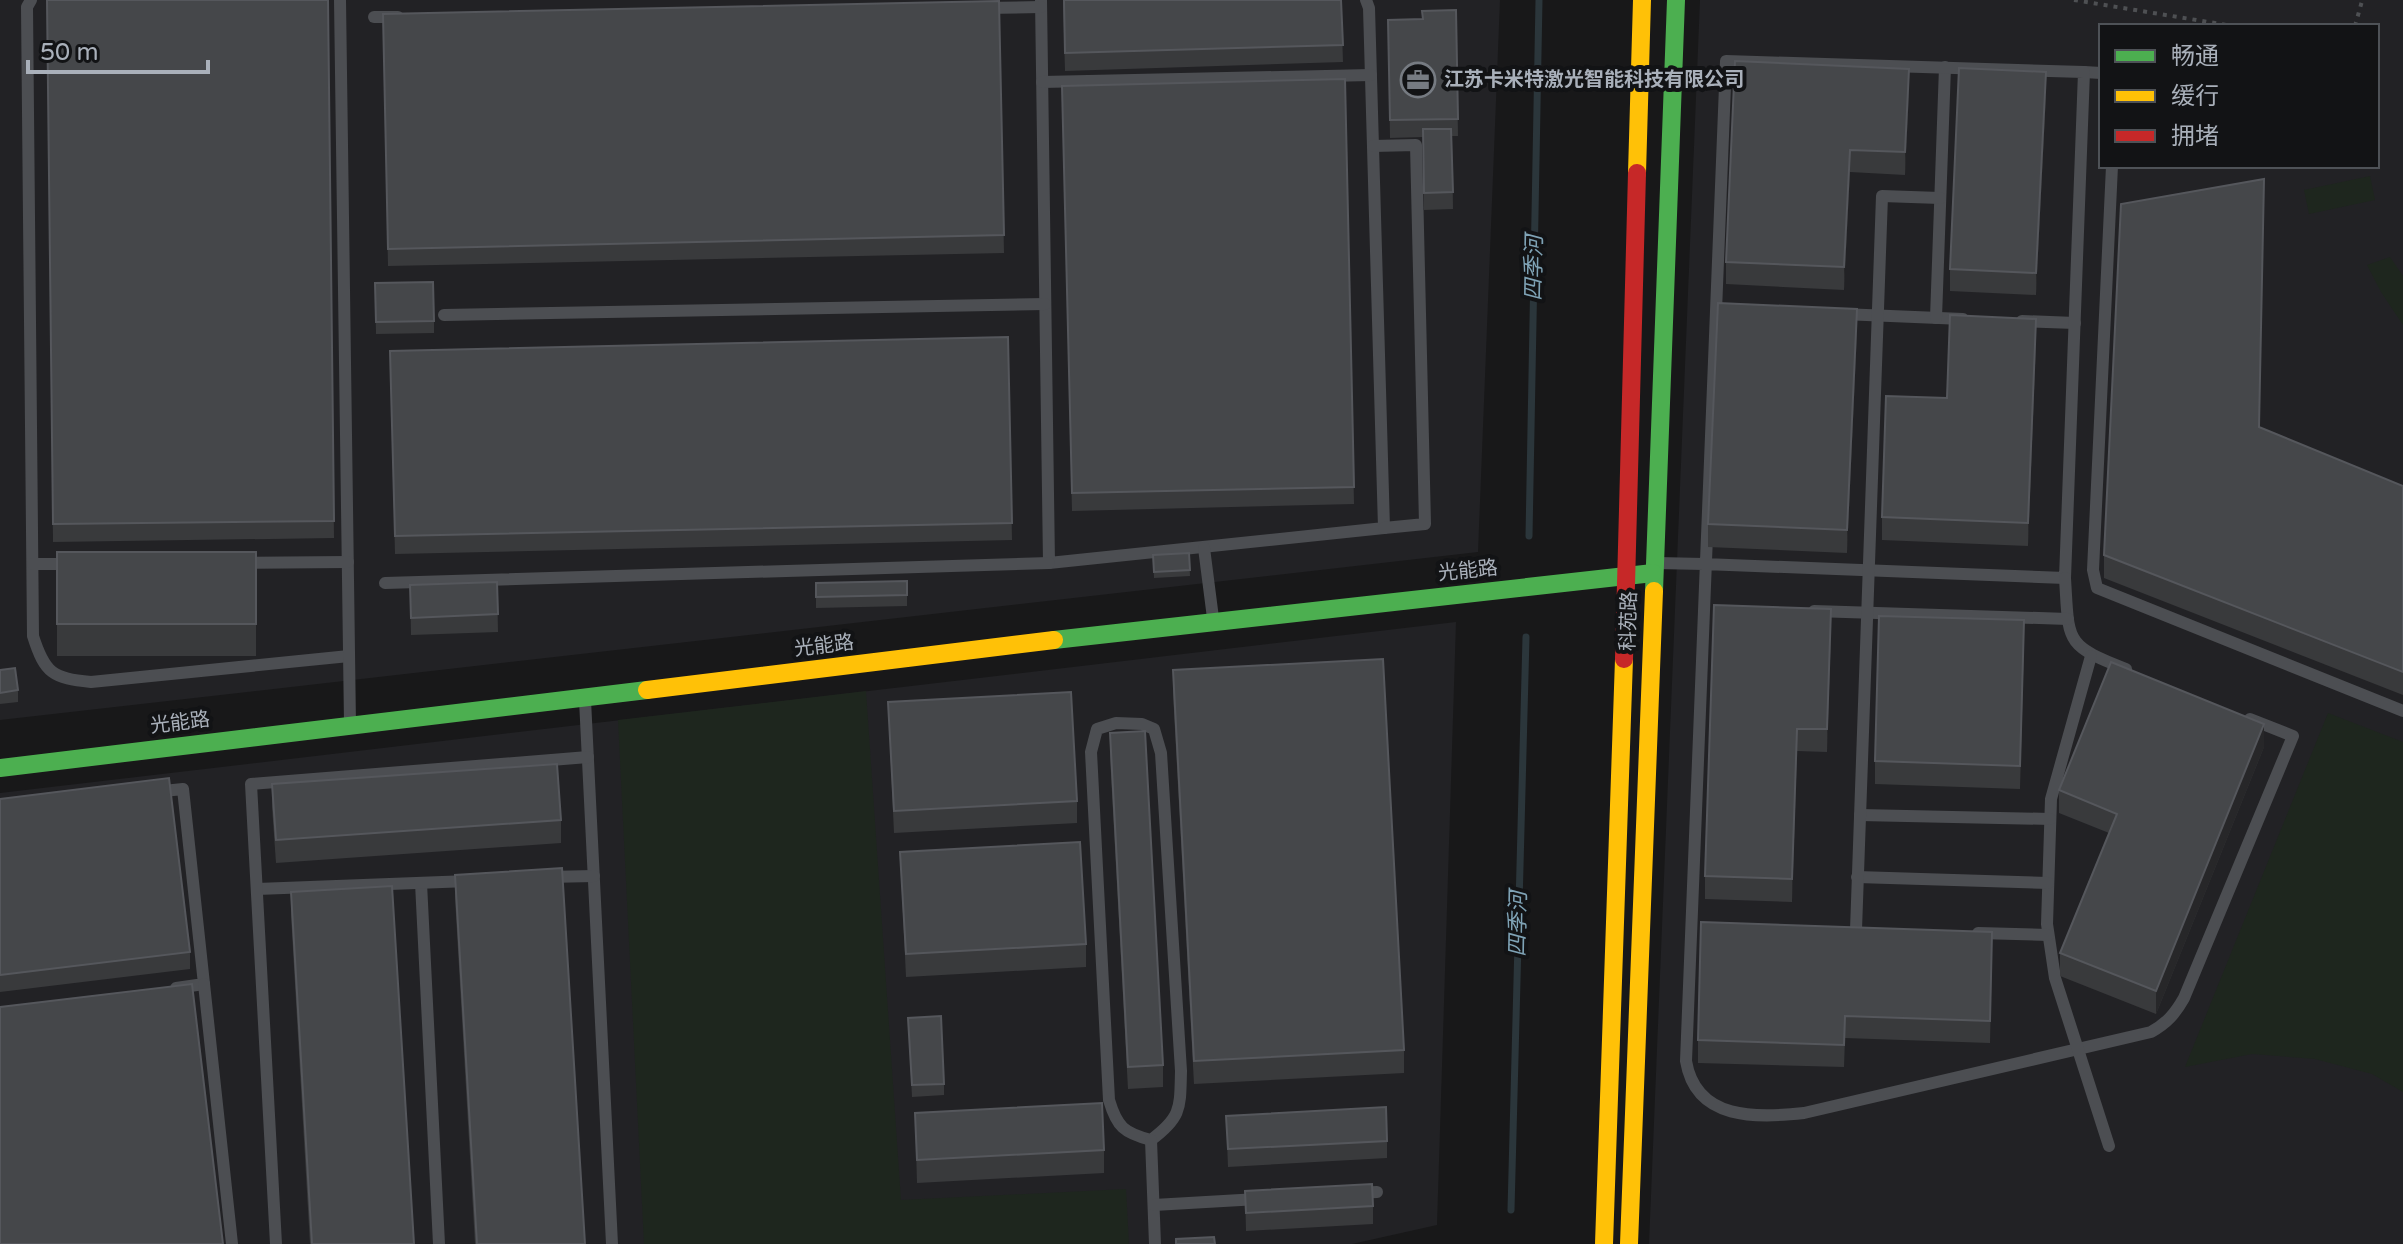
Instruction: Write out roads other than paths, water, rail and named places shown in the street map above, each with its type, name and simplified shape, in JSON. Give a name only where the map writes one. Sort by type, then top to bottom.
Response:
[{"type":"street","name":"科苑路","points":[[1604,1244],[1627,576],[1642,0]]},
{"type":"street","name":"科苑路","points":[[1629,1244],[1676,0]]},
{"type":"street","name":"光能路","points":[[0,768],[1213,621],[1627,576],[1653,568]]},
{"type":"lane","points":[[31,0],[27,7],[27,23],[33,636],[40,657],[50,670],[63,679],[91,682],[349,656]]},
{"type":"lane","points":[[340,0],[350,725]]},
{"type":"lane","points":[[1366,0],[1369,8],[1384,528]]},
{"type":"lane","points":[[978,8],[1041,3],[1049,563]]},
{"type":"lane","points":[[374,17],[406,17]]},
{"type":"lane","points":[[2099,73],[1726,61],[1686,1061],[1694,1088],[1705,1099],[1736,1113],[1752,1116],[1804,1113],[2151,1032],[2165,1024],[2184,998],[2293,736],[2235,713]]},
{"type":"lane","points":[[1936,318],[1945,67]]},
{"type":"lane","points":[[2084,72],[2065,578],[2068,619],[2072,638],[2080,648],[2091,656],[2134,673]]},
{"type":"lane","points":[[1042,82],[1371,75]]},
{"type":"lane","points":[[385,583],[1049,563],[1425,524],[1416,145],[1373,146]]},
{"type":"lane","points":[[2112,168],[2093,570],[2097,588],[2403,711]]},
{"type":"lane","points":[[1856,930],[1882,196],[1940,198]]},
{"type":"lane","points":[[444,315],[1045,304]]},
{"type":"lane","points":[[1715,309],[1730,310]]},
{"type":"lane","points":[[1834,314],[1982,320]]},
{"type":"lane","points":[[2013,321],[2075,323]]},
{"type":"lane","points":[[1204,548],[1213,621]]},
{"type":"lane","points":[[222,563],[348,562]]},
{"type":"lane","points":[[33,564],[80,564]]},
{"type":"lane","points":[[1653,568],[1704,564],[2065,578]]},
{"type":"lane","points":[[1703,607],[1718,608]]},
{"type":"lane","points":[[1808,611],[2068,619]]},
{"type":"lane","points":[[2091,656],[2053,789],[2048,935],[2055,978],[2109,1146]]},
{"type":"lane","points":[[585,697],[612,1244]]},
{"type":"lane","points":[[1116,723],[1142,724],[1154,729],[1161,753],[1181,1071],[1180,1106],[1171,1125],[1151,1140],[1127,1133],[1114,1116],[1109,1100],[1091,752],[1097,729],[1116,723]]},
{"type":"lane","points":[[276,1244],[251,784],[588,757]]},
{"type":"lane","points":[[137,794],[183,789],[232,1244]]},
{"type":"lane","points":[[1860,815],[2050,819]]},
{"type":"lane","points":[[531,878],[594,876]]},
{"type":"lane","points":[[1857,877],[2048,883]]},
{"type":"lane","points":[[257,889],[484,880]]},
{"type":"lane","points":[[421,883],[439,1244]]},
{"type":"lane","points":[[1691,925],[1706,926]]},
{"type":"lane","points":[[1841,929],[1870,930]]},
{"type":"lane","points":[[1959,933],[2048,935]]},
{"type":"lane","points":[[157,990],[204,984]]},
{"type":"lane","points":[[1151,1140],[1155,1244]]},
{"type":"lane","points":[[1347,1194],[1377,1192]]},
{"type":"lane","points":[[1154,1205],[1273,1198]]},
{"type":"waterway","name":"四季河","points":[[1529,536],[1539,0]]},
{"type":"waterway","name":"四季河","points":[[1511,1210],[1526,637]]},
{"type":"place","name":"江苏卡米特激光智能科技有限公司","points":[[1418,80]]}]
